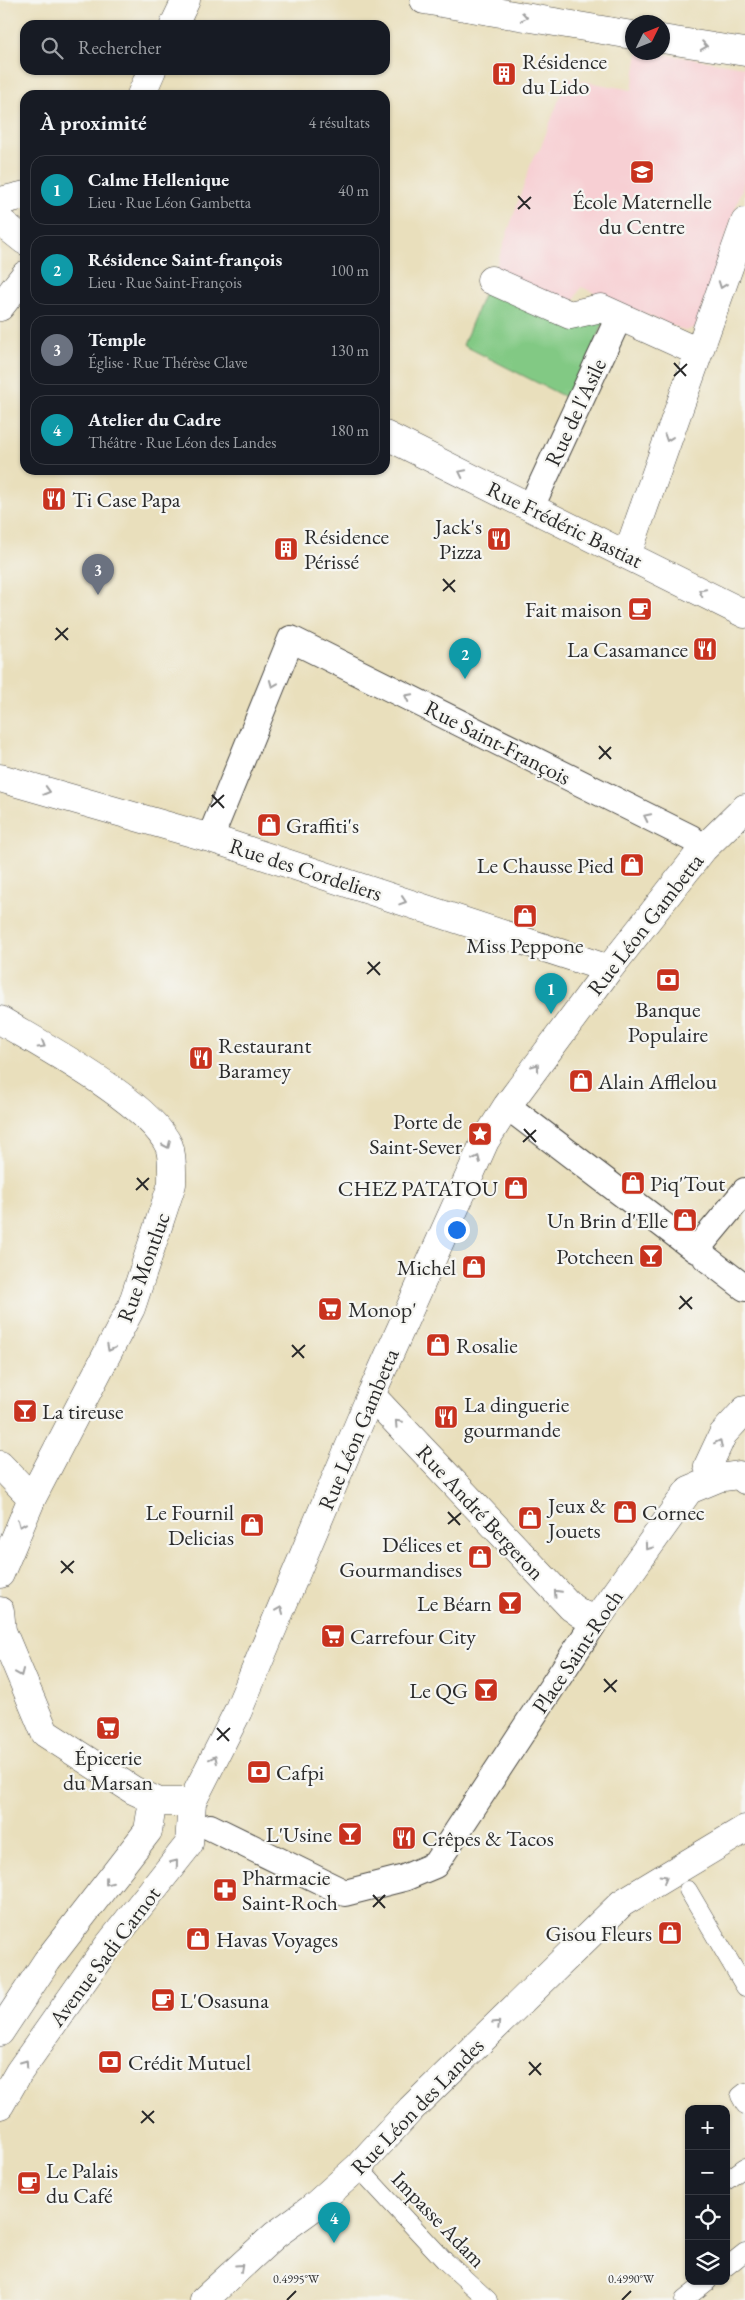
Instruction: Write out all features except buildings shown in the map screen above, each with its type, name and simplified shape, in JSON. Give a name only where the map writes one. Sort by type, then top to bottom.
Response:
[{"type":"street","points":[[176,20],[186,0]]},
{"type":"street","points":[[424,0],[625,34]]},
{"type":"street","points":[[670,40],[745,52]]},
{"type":"street","points":[[142,90],[150,75]]},
{"type":"street","points":[[0,201],[20,196]]},
{"type":"street","points":[[0,220],[20,237]]},
{"type":"street","points":[[627,555],[745,222]]},
{"type":"street","points":[[491,280],[570,315],[601,308],[698,352]]},
{"type":"street","points":[[0,307],[20,281]]},
{"type":"street","name":"Rue de l'Asile","points":[[531,507],[619,317]]},
{"type":"street","name":"Rue Frédéric Bastiat","points":[[390,437],[745,614]]},
{"type":"street","name":"Rue Saint-François","points":[[210,838],[291,638],[683,834],[703,849]]},
{"type":"street","name":"Rue des Cordeliers","points":[[0,778],[210,838],[608,969]]},
{"type":"street","name":"Rue Léon Gambetta","points":[[192,1802],[238,1711],[371,1395],[485,1141],[507,1106],[608,969],[703,849],[745,808]]},
{"type":"street","name":"Rue Montluc","points":[[0,1020],[84,1071],[142,1112],[157,1128],[169,1147],[172,1168],[172,1184],[167,1202],[131,1308],[32,1498],[0,1574]]},
{"type":"street","points":[[507,1106],[745,1288]]},
{"type":"street","points":[[701,1254],[745,1191]]},
{"type":"street","name":"Rue André Bergeron","points":[[371,1395],[571,1607],[596,1620]]},
{"type":"street","points":[[718,1478],[708,1466],[723,1434],[745,1410]]},
{"type":"street","points":[[0,1465],[32,1498]]},
{"type":"street","name":"Place Saint-Roch","points":[[210,1827],[345,1893],[404,1878],[435,1865],[596,1620],[689,1490],[718,1478],[739,1475],[745,1480]]},
{"type":"street","points":[[0,1611],[2,1631],[45,1733],[133,1790],[159,1802],[192,1802]]},
{"type":"street","name":"Avenue Sadi Carnot","points":[[0,2032],[47,1961],[148,1831],[151,1812],[133,1790]]},
{"type":"street","name":"Avenue Sadi Carnot","points":[[0,2105],[19,2072],[107,1947],[189,1844],[192,1802]]},
{"type":"street","name":"Rue Léon des Landes","points":[[204,2300],[274,2235],[311,2209],[358,2167],[410,2108],[622,1903],[745,1829]]},
{"type":"lane","points":[[688,1890],[745,1987]]},
{"type":"lane","points":[[745,2092],[740,2096],[745,2105]]},
{"type":"lane","name":"Impasse Adam","points":[[358,2167],[445,2261],[488,2300]]},
{"type":"lane","points":[[730,2177],[745,2167]]},
{"type":"lane","points":[[730,2264],[745,2252]]},
{"type":"lane","points":[[684,2300],[703,2285]]},
{"type":"shaded area","points":[[670,55],[745,67],[745,180],[696,327],[685,331],[581,287],[570,308],[494,272],[534,155],[540,149],[567,78],[632,90],[637,60],[670,60]]},
{"type":"green space","points":[[486,288],[590,315],[604,322],[571,400],[463,345]]},
{"type":"place","name":"Résidence du Lido","points":[[504,74]]},
{"type":"place","name":"École Maternelle du Centre","points":[[642,172]]},
{"type":"place","name":"Ti Case Papa","points":[[54,499]]},
{"type":"place","name":"Jack's Pizza","points":[[499,539]]},
{"type":"place","name":"Résidence Périssé","points":[[286,549]]},
{"type":"place","name":"Temple","points":[[98,595]]},
{"type":"place","name":"Fait maison","points":[[640,609]]},
{"type":"place","name":"La Casamance","points":[[705,649]]},
{"type":"place","name":"Résidence Saint-françois","points":[[465,679]]},
{"type":"place","name":"Graffiti's","points":[[269,825]]},
{"type":"place","name":"Le Chausse Pied","points":[[632,865]]},
{"type":"place","name":"Miss Peppone","points":[[525,916]]},
{"type":"place","name":"Banque Populaire","points":[[668,980]]},
{"type":"place","name":"Calme Hellenique","points":[[551,1014]]},
{"type":"place","name":"Restaurant Baramey","points":[[201,1058]]},
{"type":"place","name":"Alain Afflelou","points":[[581,1081]]},
{"type":"place","name":"Porte de Saint-Sever","points":[[480,1134]]},
{"type":"place","name":"Piq'Tout","points":[[633,1183]]},
{"type":"place","name":"CHEZ PATATOU","points":[[516,1188]]},
{"type":"place","name":"Un Brin d'Elle","points":[[685,1220]]},
{"type":"place","name":"Potcheen","points":[[651,1256]]},
{"type":"place","name":"Michel","points":[[474,1267]]},
{"type":"place","name":"Monop'","points":[[330,1309]]},
{"type":"place","name":"Rosalie","points":[[438,1345]]},
{"type":"place","name":"La tireuse","points":[[25,1411]]},
{"type":"place","name":"La dinguerie gourmande","points":[[446,1417]]},
{"type":"place","name":"Cornec","points":[[625,1512]]},
{"type":"place","name":"Jeux & Jouets","points":[[530,1518]]},
{"type":"place","name":"Le Fournil Delicias","points":[[252,1525]]},
{"type":"place","name":"Délices et Gourmandises","points":[[480,1557]]},
{"type":"place","name":"Le Béarn","points":[[510,1603]]},
{"type":"place","name":"Carrefour City","points":[[333,1636]]},
{"type":"place","name":"Le QG","points":[[486,1690]]},
{"type":"place","name":"Épicerie du Marsan","points":[[108,1728]]},
{"type":"place","name":"Cafpi","points":[[259,1772]]},
{"type":"place","name":"L'Usine","points":[[350,1834]]},
{"type":"place","name":"Crêpes & Tacos","points":[[404,1838]]},
{"type":"place","name":"Pharmacie Saint-Roch","points":[[225,1890]]},
{"type":"place","name":"Gisou Fleurs","points":[[670,1933]]},
{"type":"place","name":"Havas Voyages","points":[[198,1939]]},
{"type":"place","name":"L'Osasuna","points":[[163,2000]]},
{"type":"place","name":"Crédit Mutuel","points":[[110,2062]]},
{"type":"place","name":"Le Palais du Café","points":[[29,2183]]},
{"type":"place","name":"Atelier du Cadre","points":[[334,2243]]}]
